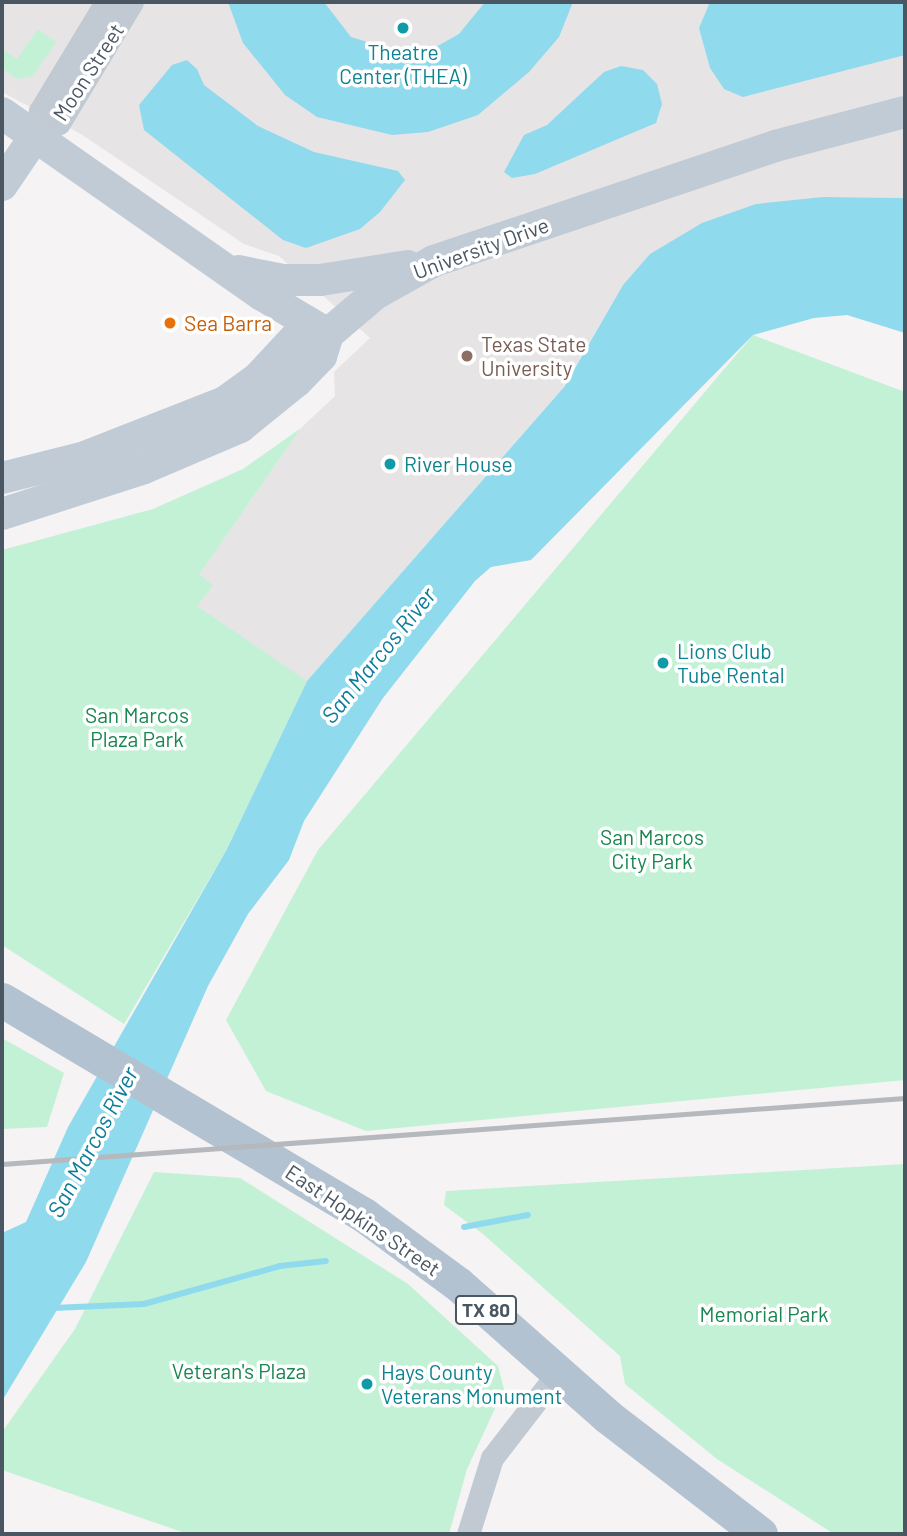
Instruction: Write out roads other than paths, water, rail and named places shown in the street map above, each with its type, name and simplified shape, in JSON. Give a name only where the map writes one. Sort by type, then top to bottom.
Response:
[{"type":"main road","name":"University Drive","points":[[328,334],[375,294],[434,261],[775,146],[905,112]]},
{"type":"main road","points":[[2,113],[223,268],[328,334]]},
{"type":"main road","name":"Moon Street","points":[[2,185],[36,135]]},
{"type":"main road","points":[[223,268],[282,280],[320,280],[434,261]]},
{"type":"main road","points":[[2,478],[85,457],[225,402],[258,378],[298,335],[328,334]]},
{"type":"main road","points":[[2,514],[144,468],[240,427],[297,382],[321,356],[328,334]]},
{"type":"main road","name":"East Hopkins Street","points":[[8,1004],[363,1215],[457,1284],[557,1374],[704,1495],[760,1534]]},
{"type":"street","name":"Moon Street","points":[[36,135],[40,111],[106,2]]},
{"type":"street","name":"Moon Street","points":[[36,135],[59,123],[132,2]]},
{"type":"street","points":[[468,1534],[492,1458],[557,1374]]},
{"type":"water","points":[[228,2],[324,2],[351,37],[403,53],[434,48],[459,34],[485,2],[573,2],[559,37],[529,72],[478,115],[428,132],[392,135],[317,117],[285,95],[243,43]]},
{"type":"water","points":[[710,2],[905,2],[905,55],[743,97],[724,89],[710,68],[699,28]]},
{"type":"water","points":[[187,60],[197,69],[204,85],[258,126],[314,152],[398,171],[405,180],[380,212],[360,229],[306,248],[283,240],[144,130],[139,105],[172,65]]},
{"type":"water","points":[[621,66],[643,70],[657,84],[662,104],[656,123],[535,174],[512,178],[504,172],[524,135],[547,125],[604,72]]},
{"type":"water","name":"San Marcos River","points":[[823,197],[905,198],[905,333],[847,315],[814,318],[753,335],[531,560],[491,567],[475,581],[383,698],[304,821],[289,860],[248,914],[208,986],[86,1262],[2,1401],[2,1233],[26,1222],[68,1127],[227,849],[307,681],[564,387],[623,285],[650,254],[702,223],[756,204]]},
{"type":"waterway","points":[[464,1227],[528,1215]]},
{"type":"waterway","points":[[53,1308],[144,1304],[280,1266],[326,1261]]},
{"type":"railway","points":[[2,1164],[905,1098]]},
{"type":"place","name":"Theatre Center (THEA)","points":[[403,28]]},
{"type":"place","name":"Sea Barra","points":[[170,323]]},
{"type":"place","name":"Texas State University","points":[[467,356]]},
{"type":"place","name":"River House","points":[[390,464]]},
{"type":"place","name":"Lions Club Tube Rental","points":[[663,663]]},
{"type":"place","name":"Hays County Veterans Monument","points":[[367,1384]]},
{"type":"park label","name":"San Marcos Plaza Park","points":[[137,727]]},
{"type":"park label","name":"San Marcos City Park","points":[[652,849]]},
{"type":"park label","name":"Memorial Park","points":[[764,1314]]},
{"type":"park label","name":"Veteran's Plaza","points":[[239,1371]]}]
